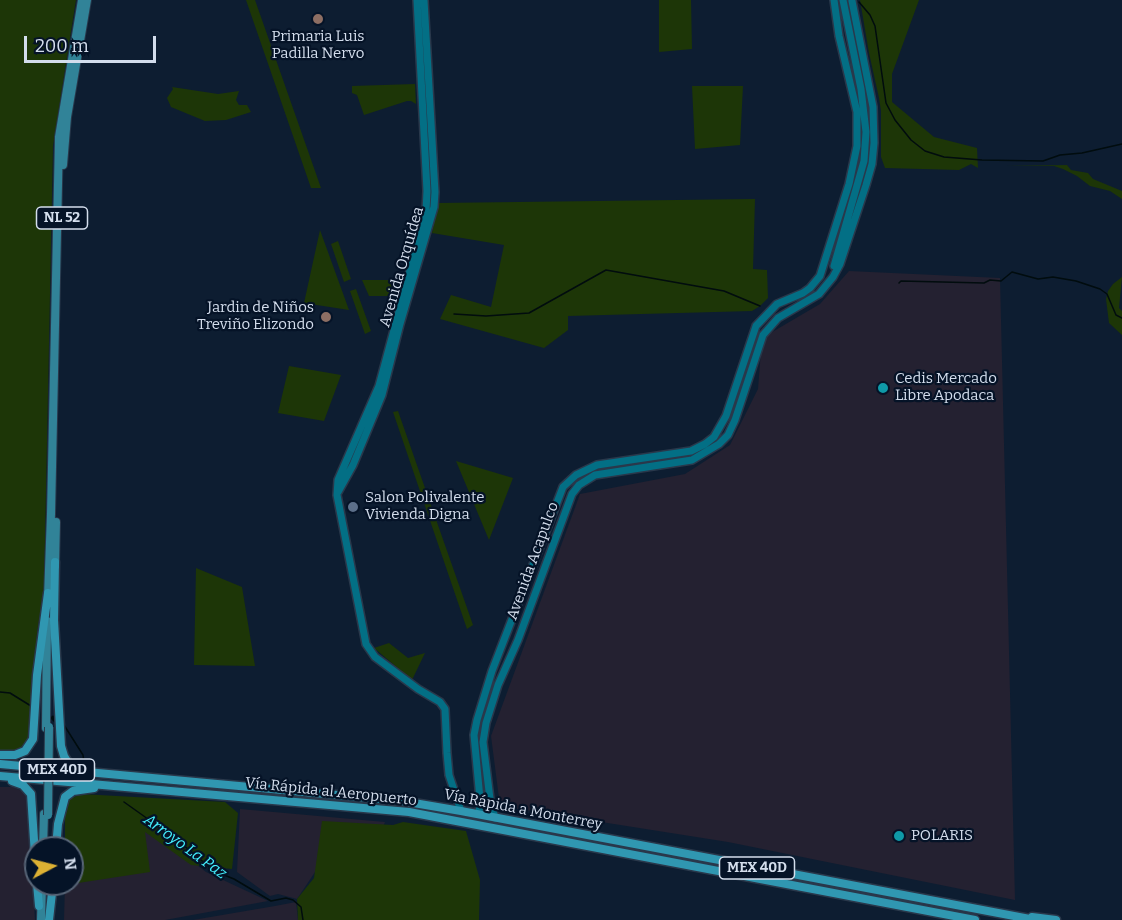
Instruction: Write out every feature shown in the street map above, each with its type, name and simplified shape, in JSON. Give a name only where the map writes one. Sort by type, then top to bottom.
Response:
[{"type":"highway","points":[[55,561],[54,620],[63,754],[71,765],[114,775]]},
{"type":"highway","points":[[0,755],[15,755],[25,751],[33,739],[37,675],[48,592]]},
{"type":"highway","name":"Vía Rápida a Monterrey","points":[[0,764],[371,798],[461,811],[1035,920]]},
{"type":"highway","points":[[0,776],[23,785],[31,794],[34,836]]},
{"type":"highway","name":"Vía Rápida al Aeropuerto","points":[[0,776],[418,814],[975,920]]},
{"type":"highway","points":[[57,836],[58,824],[67,795],[83,789],[115,787]]},
{"type":"highway","points":[[39,906],[40,896]]},
{"type":"highway","points":[[43,920],[49,896]]},
{"type":"highway","points":[[1009,915],[1056,920]]},
{"type":"main road","points":[[45,836],[48,592],[58,310],[59,136],[82,0]]},
{"type":"main road","name":"NL 52","points":[[55,561],[58,310],[64,147],[87,0]]},
{"type":"main road","points":[[47,728],[50,622],[55,561]]},
{"type":"main road","points":[[42,896],[43,920]]},
{"type":"main road","points":[[39,906],[43,920]]},
{"type":"street","name":"Avenida Orquídea","points":[[417,0],[427,191],[426,211],[379,386],[338,480],[337,495],[368,650],[418,689],[440,702],[446,709],[449,775],[461,811]]},
{"type":"street","name":"Avenida Orquídea","points":[[337,495],[353,465],[382,395],[434,207],[424,0]]},
{"type":"street","name":"Avenida Acapulco","points":[[834,266],[864,161],[866,132],[861,89],[837,1]]},
{"type":"street","name":"Avenida Acapulco","points":[[479,814],[480,799],[474,735],[477,720],[492,671],[563,487],[576,475],[597,465],[691,451],[714,437],[726,416],[756,326],[777,304],[803,292],[820,276],[849,184],[857,146],[857,112],[839,36],[837,1]]},
{"type":"street","name":"Avenida Acapulco","points":[[495,818],[490,799],[483,742],[486,723],[498,685],[522,630],[572,494],[579,485],[595,475],[692,460],[719,444],[728,435],[735,420],[763,335],[778,318],[819,294],[836,273],[866,185],[872,164],[874,142],[873,107],[852,2]]},
{"type":"street","points":[[53,446],[55,437],[57,438]]},
{"type":"street","points":[[480,799],[490,799]]},
{"type":"shaded area","points":[[849,271],[1000,278],[1015,900],[728,842],[500,806],[491,736],[580,494],[685,474],[730,445],[758,389],[762,338],[820,304]]},
{"type":"shaded area","points":[[0,787],[13,787],[22,791],[28,798],[30,836],[24,836],[24,896],[34,896],[35,920],[0,920]]},
{"type":"shaded area","points":[[115,802],[206,872],[268,901],[165,920],[64,920],[65,896],[84,896],[83,836]]},
{"type":"shaded area","points":[[240,809],[385,822],[375,846],[315,872],[297,899],[278,894],[270,896],[237,872]]},
{"type":"shaded area","points":[[296,902],[298,920],[193,920],[275,906]]},
{"type":"green space","points":[[0,0],[76,0],[53,146],[44,589],[37,633],[30,734],[28,742],[20,751],[0,752]]},
{"type":"green space","points":[[246,0],[255,0],[321,188],[311,188]]},
{"type":"green space","points":[[659,0],[691,0],[692,49],[659,52]]},
{"type":"green space","points":[[860,0],[919,0],[892,74],[892,102],[934,137],[977,148],[978,168],[971,164],[959,170],[885,168],[881,157],[881,111]]},
{"type":"green space","points":[[415,84],[416,104],[407,101],[364,115],[357,95],[352,93],[352,86]]},
{"type":"green space","points":[[692,86],[743,86],[740,145],[695,149]]},
{"type":"green space","points":[[172,87],[218,94],[239,91],[236,100],[239,105],[247,105],[251,112],[226,120],[205,121],[171,107],[167,98]]},
{"type":"green space","points":[[1067,165],[1071,170],[1088,173],[1093,179],[1122,191],[1122,199],[1110,191],[1090,186],[1077,176],[1054,166],[1006,166]]},
{"type":"green space","points":[[755,199],[753,269],[767,270],[768,298],[752,311],[568,316],[568,330],[544,348],[440,319],[451,295],[491,307],[504,245],[432,233],[438,203]]},
{"type":"green space","points":[[320,230],[349,310],[304,303]]},
{"type":"green space","points":[[338,241],[351,279],[344,282],[331,244]]},
{"type":"green space","points":[[1122,277],[1119,308],[1122,311],[1122,335],[1109,323],[1106,299],[1113,284]]},
{"type":"green space","points":[[362,280],[400,280],[396,296],[369,296]]},
{"type":"green space","points":[[356,289],[371,331],[365,334],[350,291]]},
{"type":"green space","points":[[289,366],[341,375],[324,421],[278,413]]},
{"type":"green space","points":[[398,411],[473,625],[467,629],[393,412]]},
{"type":"green space","points":[[456,461],[513,478],[489,540]]},
{"type":"green space","points":[[196,568],[242,587],[255,666],[194,665]]},
{"type":"green space","points":[[389,643],[408,658],[425,653],[412,680],[374,648]]},
{"type":"green space","points":[[81,794],[225,802],[238,813],[232,869],[191,865],[145,832],[150,872],[84,882],[84,836],[65,836],[65,801]]},
{"type":"green space","points":[[322,821],[393,825],[403,822],[466,831],[480,880],[479,920],[298,920],[297,899],[314,878]]},
{"type":"waterway","points":[[859,2],[870,15],[875,26],[886,103],[895,120],[911,140],[925,151],[944,157],[1043,161],[1060,155],[1082,153],[1122,144]]},
{"type":"waterway","points":[[454,314],[486,316],[529,313],[606,270],[724,291],[760,306]]},
{"type":"waterway","points":[[899,283],[901,281],[984,283],[990,280],[1001,281],[1012,272],[1038,279],[1053,277],[1076,281],[1100,289],[1107,294],[1116,315],[1122,318]]},
{"type":"waterway","name":"Arroyo La Paz","points":[[0,692],[10,693],[31,706]]},
{"type":"waterway","name":"Arroyo La Paz","points":[[64,725],[83,755],[84,762]]},
{"type":"waterway","name":"Arroyo La Paz","points":[[124,802],[176,839],[214,871],[234,879],[271,901],[286,898],[293,900],[301,907],[303,920]]},
{"type":"place","name":"Primaria Luis Padilla Nervo","points":[[318,19]]},
{"type":"place","name":"Jardin de Niños Treviño Elizondo","points":[[326,317]]},
{"type":"place","name":"Cedis Mercado Libre Apodaca","points":[[883,388]]},
{"type":"place","name":"Salon Polivalente Vivienda Digna","points":[[353,507]]},
{"type":"place","name":"POLARIS","points":[[899,836]]}]
